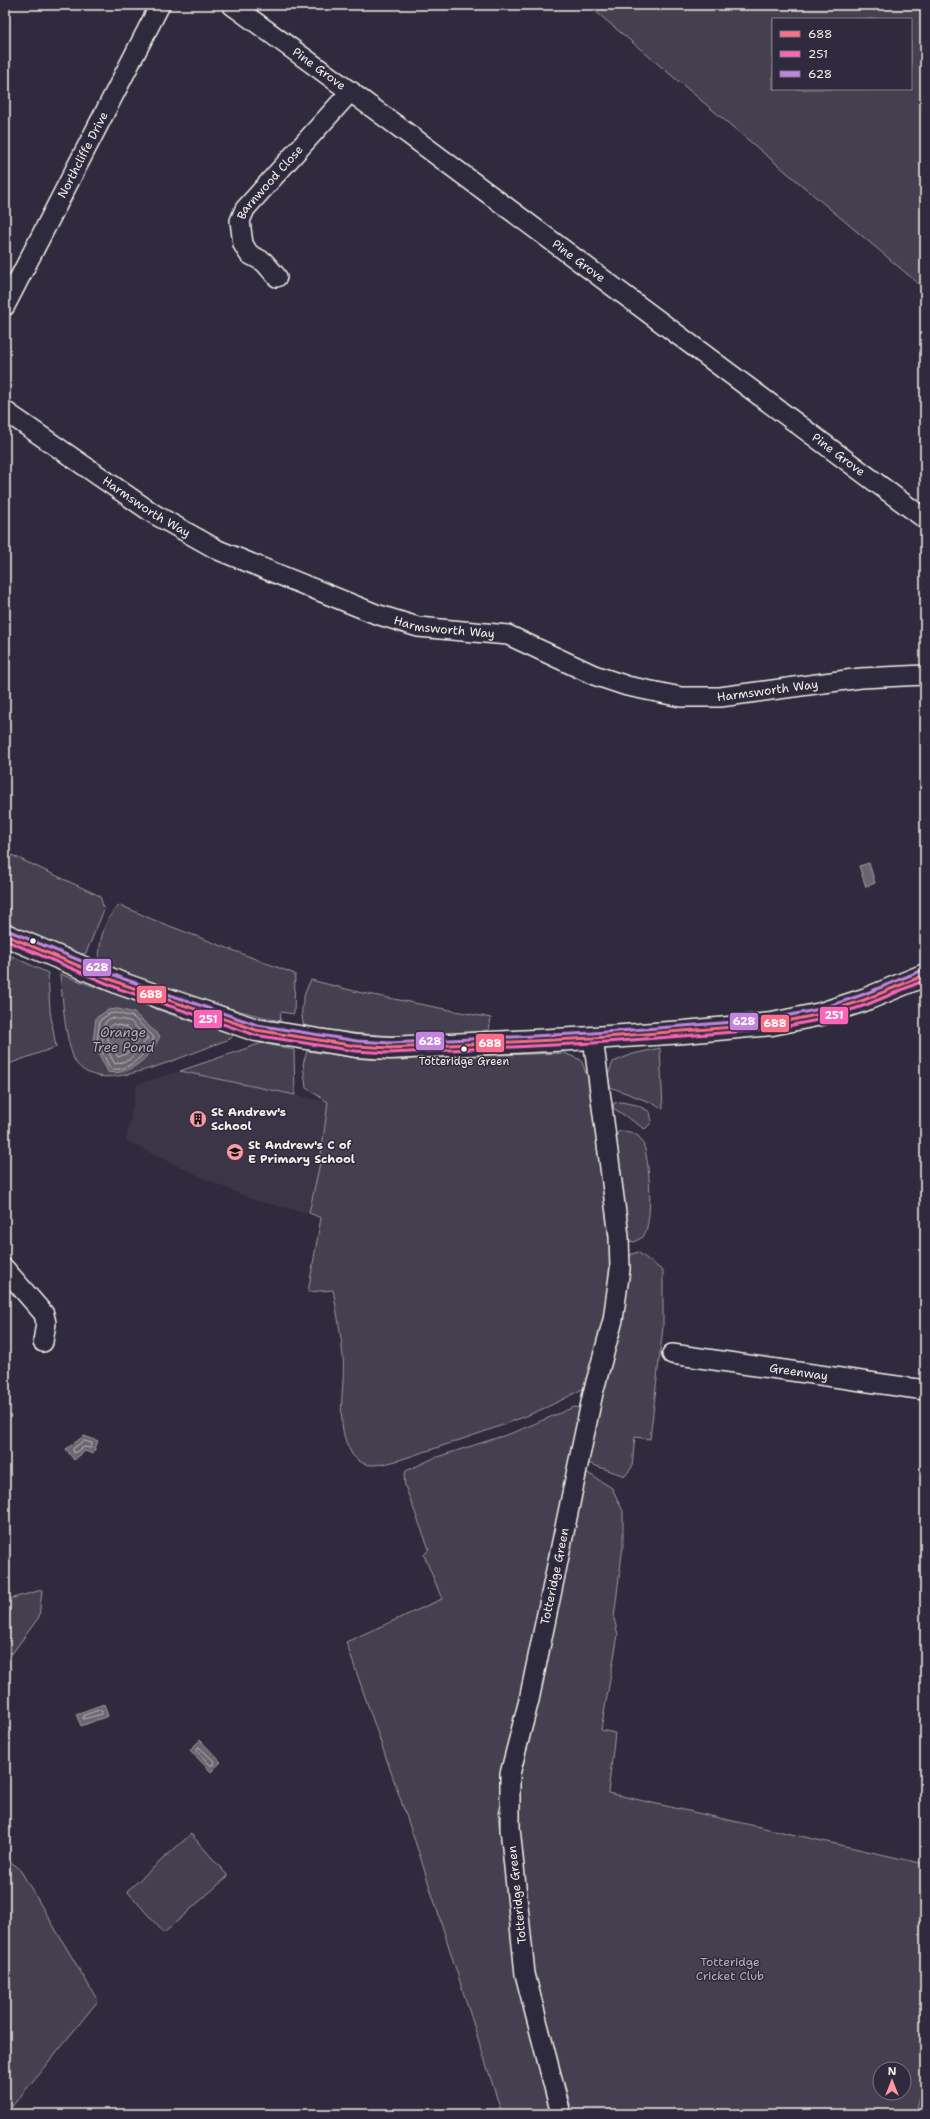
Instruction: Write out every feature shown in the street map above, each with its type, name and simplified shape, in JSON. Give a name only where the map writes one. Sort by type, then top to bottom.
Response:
[{"type":"main road","points":[[5,935],[122,984],[256,1030],[356,1046],[390,1048],[593,1038],[772,1024],[821,1014],[864,1000],[925,975]]},
{"type":"street","name":"Northcliffe Drive","points":[[5,306],[160,5]]},
{"type":"street","name":"Pine Grove","points":[[232,5],[351,91],[925,519]]},
{"type":"street","name":"Barnwood Close","points":[[277,277],[264,262],[249,254],[243,244],[240,221],[245,209],[351,91]]},
{"type":"street","name":"Harmsworth Way","points":[[5,410],[154,514],[218,550],[376,614],[418,627],[508,635],[594,675],[627,686],[681,696],[720,696],[861,678],[925,675]]},
{"type":"street","name":"Totteridge Green","points":[[561,2114],[525,1974],[510,1828],[510,1774],[529,1700],[576,1466],[593,1393],[614,1320],[620,1269],[619,1236],[593,1038]]},
{"type":"street","points":[[5,1268],[44,1314],[46,1323],[43,1342]]},
{"type":"street","name":"Greenway","points":[[672,1354],[925,1390]]},
{"type":"shaded area","name":"St Andrew's C of E Primary School","points":[[180,1071],[328,1102],[320,1163],[309,1213],[256,1201],[205,1179],[126,1141],[137,1084]]},
{"type":"green space","points":[[588,5],[925,5],[925,289]]},
{"type":"green space","points":[[5,852],[100,896],[104,910],[86,953],[82,954],[38,938],[5,921]]},
{"type":"green space","points":[[120,905],[154,920],[295,974],[294,1014],[281,1012],[280,1021],[189,996],[99,964],[103,932],[114,910]]},
{"type":"green space","points":[[5,953],[48,973],[50,1011],[56,1047],[6,1065]]},
{"type":"green space","points":[[60,974],[181,1018],[235,1033],[230,1039],[145,1070],[112,1077],[94,1075],[84,1070],[74,1059],[68,1039],[64,1017]]},
{"type":"green space","name":"Totteridge Green","points":[[311,980],[358,992],[491,1018],[489,1030],[443,1035],[396,1036],[350,1033],[304,1026],[302,1009],[306,991]]},
{"type":"green space","points":[[262,1043],[294,1050],[295,1095],[180,1071]]},
{"type":"green space","points":[[660,1048],[663,1109],[655,1104],[610,1087],[608,1075],[613,1062],[633,1054]]},
{"type":"green space","name":"Totteridge Green","points":[[307,1051],[365,1059],[403,1060],[433,1057],[564,1053],[581,1060],[593,1091],[611,1262],[610,1301],[584,1388],[547,1407],[509,1423],[394,1462],[369,1465],[360,1462],[352,1454],[346,1442],[343,1431],[343,1356],[333,1290],[308,1292],[321,1218],[309,1213],[320,1163],[328,1102],[306,1088],[303,1064]]},
{"type":"green space","points":[[621,1102],[637,1105],[650,1112],[652,1122],[645,1129],[613,1108],[614,1103]]},
{"type":"green space","points":[[620,1131],[632,1133],[640,1138],[645,1149],[649,1174],[649,1218],[643,1237],[635,1242],[629,1241],[626,1236],[616,1135]]},
{"type":"green space","points":[[638,1252],[663,1271],[663,1327],[650,1439],[635,1437],[632,1467],[625,1476],[582,1461],[628,1258],[632,1254]]},
{"type":"green space","points":[[574,1407],[581,1408],[508,1758],[498,1815],[512,1939],[556,2114],[502,2114],[418,1850],[346,1642],[442,1599],[424,1555],[429,1549],[405,1486],[404,1477],[406,1471],[434,1458],[515,1432]]},
{"type":"green space","name":"Totteridge Cricket Club","points":[[581,1472],[586,1472],[612,1488],[623,1511],[623,1546],[614,1618],[618,1635],[601,1730],[615,1733],[608,1793],[925,1864],[925,2070],[915,2114],[598,2114],[583,2111],[582,2114],[571,2114],[570,2103],[533,1974],[515,1792]]},
{"type":"green space","points":[[42,1590],[39,1617],[5,1663],[5,1602],[9,1599]]},
{"type":"green space","points":[[191,1834],[228,1876],[164,1933],[127,1891]]},
{"type":"green space","points":[[5,1858],[19,1868],[98,2001],[6,2114]]},
{"type":"water","points":[[869,863],[875,883],[866,887],[859,866]]},
{"type":"water","name":"Orange Tree Pond","points":[[118,1009],[134,1013],[160,1036],[146,1057],[139,1063],[132,1068],[116,1073],[108,1072],[93,1042],[96,1018],[108,1010]]},
{"type":"water","points":[[84,1436],[98,1441],[93,1454],[85,1451],[74,1460],[66,1449]]},
{"type":"water","points":[[104,1704],[108,1716],[81,1726],[76,1714]]},
{"type":"water","points":[[200,1740],[221,1762],[211,1772],[190,1750]]},
{"type":"transit line","name":"628","points":[[7,930],[124,979],[257,1025],[357,1041],[390,1043],[593,1033],[771,1019],[820,1009],[862,995],[923,970]]},
{"type":"transit line","name":"688","points":[[5,935],[122,984],[256,1030],[356,1046],[390,1048],[593,1038],[772,1024],[821,1014],[864,1000],[925,975]]},
{"type":"transit line","name":"251","points":[[5,940],[120,989],[255,1035],[355,1051],[390,1053],[593,1043],[772,1029],[823,1019],[866,1005],[925,980]]},
{"type":"place","name":"Totteridge Green","points":[[464,1049]]},
{"type":"place","name":"St Andrew's School","points":[[198,1119]]},
{"type":"place","name":"St Andrew's C of E Primary School","points":[[235,1152]]}]
